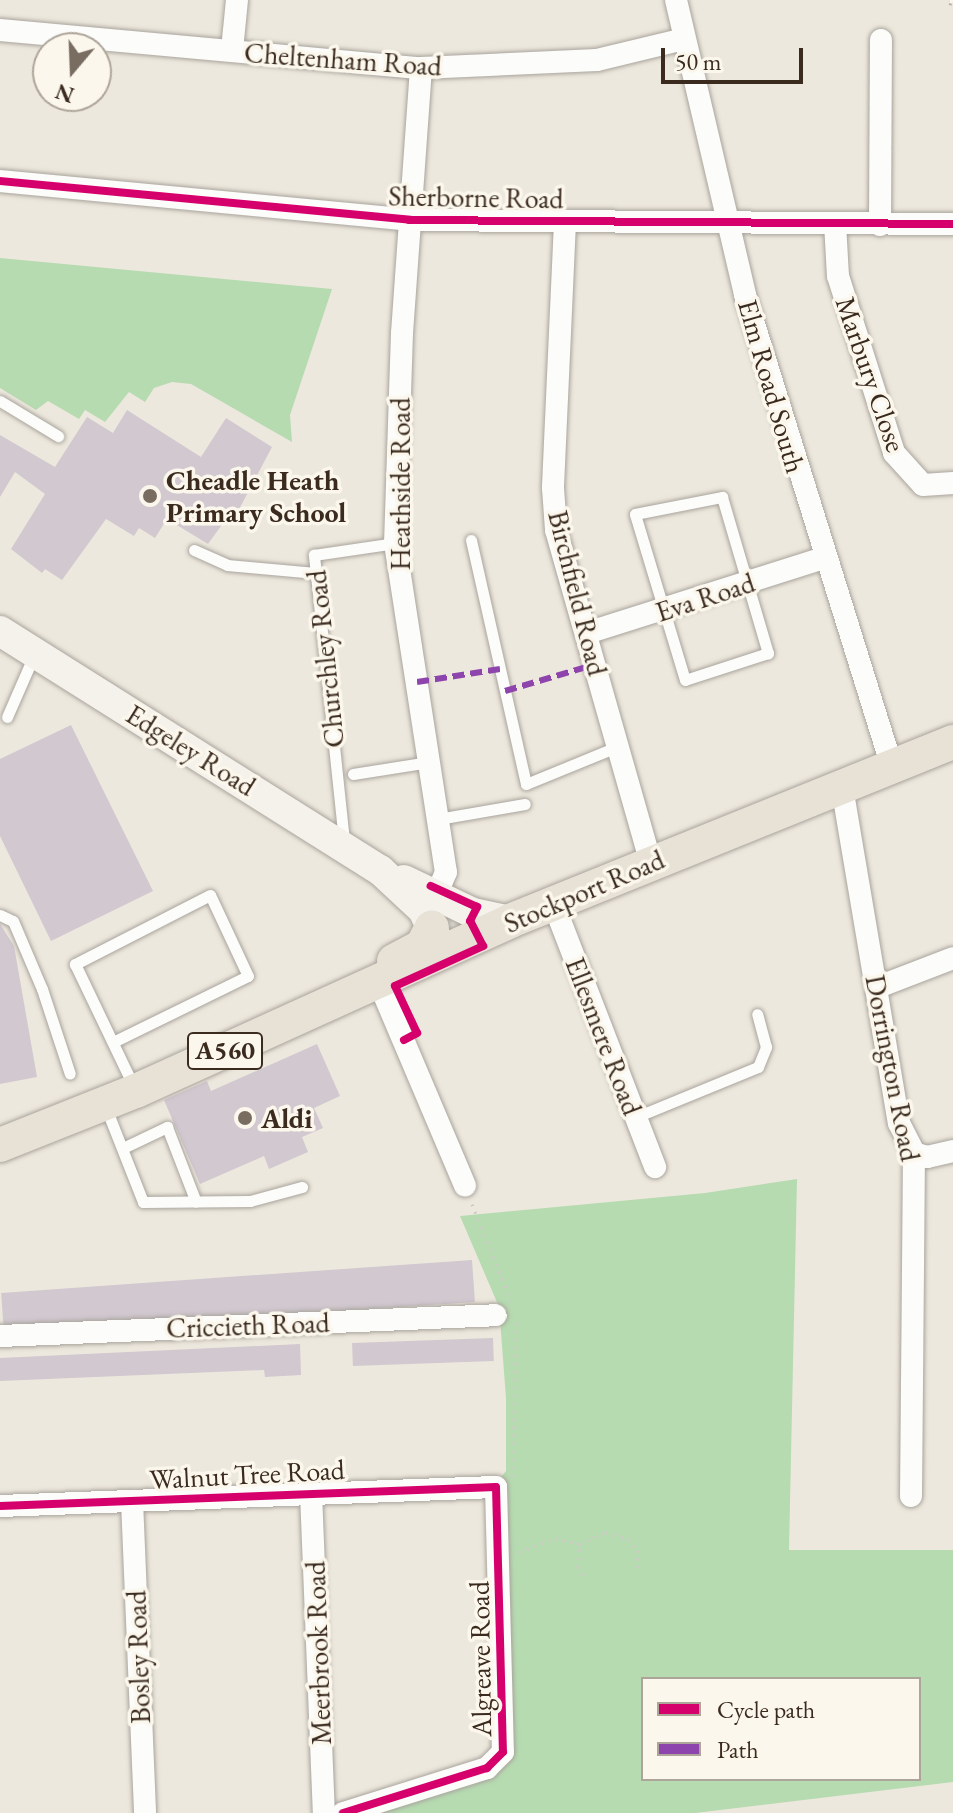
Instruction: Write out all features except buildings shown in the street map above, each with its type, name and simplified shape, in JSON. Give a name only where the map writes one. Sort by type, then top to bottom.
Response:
[{"type":"main road","name":"Edgeley Road","points":[[0,631],[345,846],[380,870],[423,910],[444,915],[473,913],[510,921]]},
{"type":"main road","name":"Stockport Road","points":[[444,915],[510,921],[953,742]]},
{"type":"main road","name":"A560","points":[[0,1145],[136,1091],[379,983],[386,965],[422,946],[444,915]]},
{"type":"street","points":[[232,50],[237,0]]},
{"type":"street","name":"Elm Road South","points":[[676,0],[745,295],[823,558],[891,765]]},
{"type":"street","name":"Cheltenham Road","points":[[0,30],[421,68],[597,60],[684,39]]},
{"type":"street","points":[[880,225],[881,40]]},
{"type":"street","name":"Heathside Road","points":[[421,68],[409,220],[395,543],[438,819],[444,915]]},
{"type":"street","name":"Sherborne Road","points":[[0,181],[409,220],[731,225],[953,224]]},
{"type":"street","name":"Birchfield Road","points":[[565,222],[553,488],[556,530],[651,863]]},
{"type":"street","name":"Marbury Close","points":[[835,223],[838,276],[894,453],[923,485],[953,483]]},
{"type":"street","name":"Eva Road","points":[[587,633],[662,612],[823,558]]},
{"type":"street","name":"Dorrington Road","points":[[842,787],[899,1123],[914,1153],[911,1496]]},
{"type":"street","name":"Ellesmere Road","points":[[554,905],[655,1167]]},
{"type":"street","points":[[878,987],[953,958]]},
{"type":"street","points":[[379,983],[465,1186]]},
{"type":"street","points":[[914,1153],[927,1157],[953,1151]]},
{"type":"street","name":"Criccieth Road","points":[[0,1336],[496,1315]]},
{"type":"street","name":"Walnut Tree Road","points":[[0,1506],[496,1487]]},
{"type":"street","name":"Algreave Road","points":[[343,1813],[497,1763],[505,1739],[496,1487]]},
{"type":"street","name":"Meerbrook Road","points":[[311,1493],[324,1813]]},
{"type":"street","name":"Bosley Road","points":[[132,1501],[145,1813]]},
{"type":"lane","points":[[0,401],[58,436]]},
{"type":"lane","points":[[722,497],[768,653],[685,680],[662,612],[635,514],[722,497]]},
{"type":"lane","points":[[471,540],[526,784],[619,746]]},
{"type":"lane","name":"Churchley Road","points":[[345,846],[314,555],[395,543]]},
{"type":"lane","points":[[194,550],[227,565],[316,573]]},
{"type":"lane","points":[[7,717],[35,653]]},
{"type":"lane","points":[[353,774],[429,762]]},
{"type":"lane","points":[[438,819],[525,804]]},
{"type":"lane","points":[[113,1042],[248,976],[210,895],[75,964],[136,1091]]},
{"type":"lane","points":[[0,915],[13,921],[70,1074]]},
{"type":"lane","points":[[636,1117],[758,1067],[766,1047],[757,1014]]},
{"type":"lane","points":[[104,1103],[125,1147],[143,1202],[250,1201],[302,1187]]},
{"type":"lane","points":[[125,1147],[167,1127],[196,1202]]},
{"type":"path","points":[[465,1186],[518,1317],[512,1479],[496,1487]]},
{"type":"path","points":[[500,1565],[540,1540],[580,1544],[592,1536],[618,1534],[637,1550],[638,1569]]},
{"type":"path","points":[[580,1544],[578,1567],[583,1575]]},
{"type":"green space","points":[[0,258],[332,289],[290,415],[292,442],[191,384],[172,382],[154,388],[145,402],[129,392],[105,422],[85,410],[79,419],[48,401],[36,410],[0,388]]},
{"type":"green space","points":[[797,1179],[789,1550],[953,1550],[953,1782],[695,1813],[366,1813],[497,1769],[496,1483],[506,1471],[506,1398],[499,1307],[460,1216],[705,1193]]},
{"type":"marked path","points":[[505,691],[596,664]]},
{"type":"marked path","points":[[417,682],[500,669]]},
{"type":"cycle path","points":[[0,181],[409,220],[953,224]]},
{"type":"cycle path","points":[[404,1040],[417,1033],[395,986],[483,946],[470,921],[477,907],[431,886]]},
{"type":"cycle path","points":[[0,1506],[496,1487],[503,1752],[487,1768],[343,1813]]},
{"type":"place","name":"Cheadle Heath Primary School","points":[[150,496]]},
{"type":"place","name":"Aldi","points":[[245,1118]]}]
